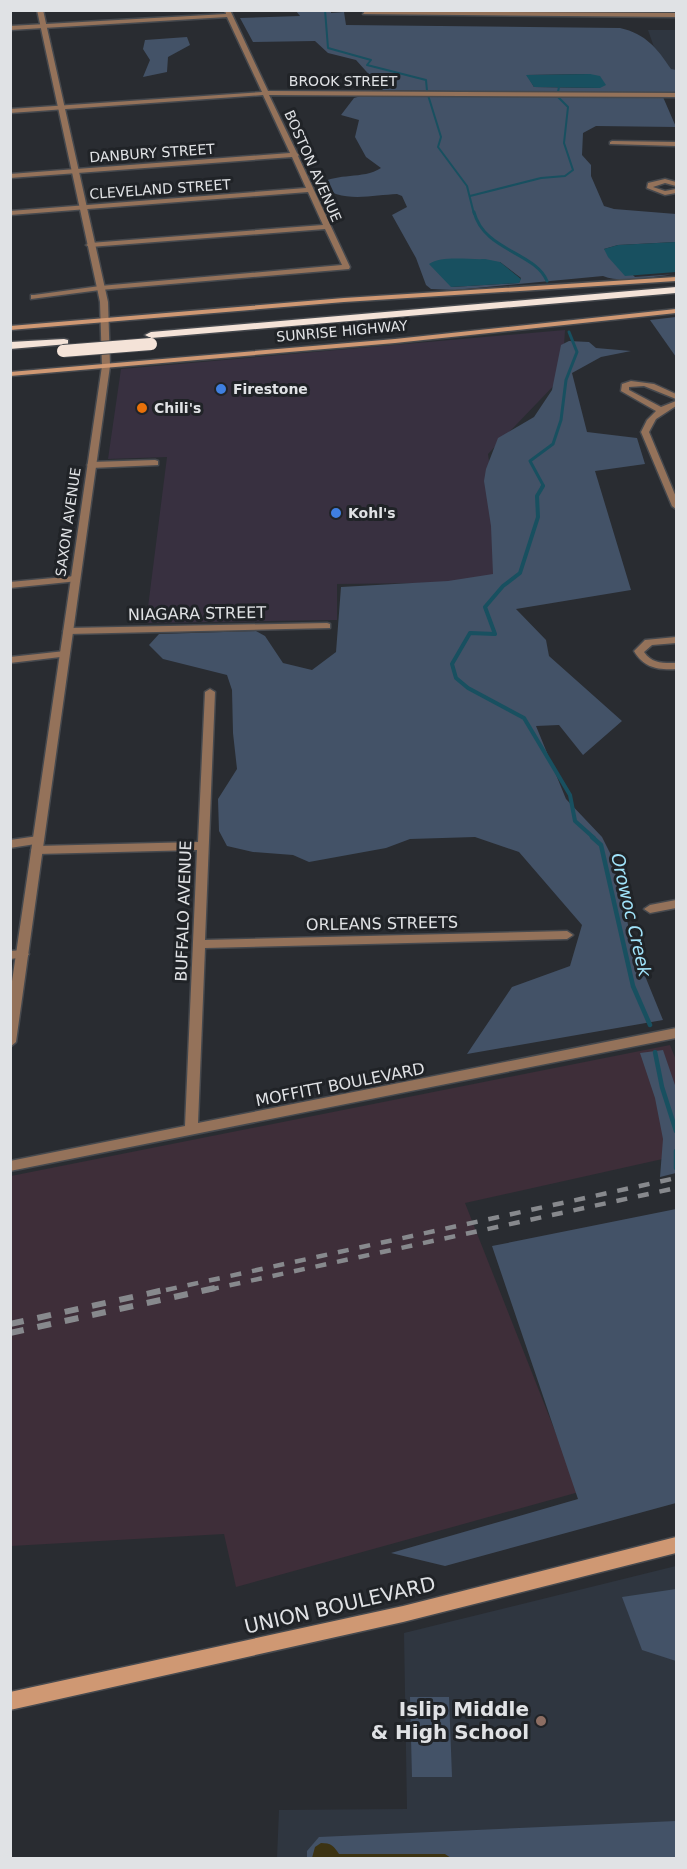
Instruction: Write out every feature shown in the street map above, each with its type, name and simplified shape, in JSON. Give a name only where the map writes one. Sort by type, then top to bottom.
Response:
[{"type":"highway","name":"SUNRISE HIGHWAY","points":[[10,356],[64,347],[676,290]]},
{"type":"highway","name":"SUNRISE HIGHWAY","points":[[151,339],[676,300]]},
{"type":"highway","name":"SUNRISE HIGHWAY","points":[[10,346],[64,347]]},
{"type":"main road","name":"SUNRISE HIGHWAY","points":[[10,327],[353,300],[676,279]]},
{"type":"main road","name":"SUNRISE HIGHWAY","points":[[10,374],[394,341],[676,311]]},
{"type":"main road","name":"UNION BOULEVARD","points":[[10,1701],[403,1614],[676,1545]]},
{"type":"street","name":"SAXON AVENUE","points":[[10,1042],[17,954],[38,845],[106,366],[106,320],[40,10]]},
{"type":"street","points":[[10,28],[228,13]]},
{"type":"street","name":"BOSTON AVENUE","points":[[100,288],[346,267],[296,155],[228,13]]},
{"type":"street","points":[[365,13],[660,13],[676,15]]},
{"type":"street","name":"BROOK STREET","points":[[10,111],[267,93],[676,95]]},
{"type":"street","points":[[612,143],[676,144]]},
{"type":"street","name":"DANBURY STREET","points":[[10,176],[296,155]]},
{"type":"street","points":[[676,184],[665,181],[650,184],[650,188],[656,191],[676,191]]},
{"type":"street","name":"CLEVELAND STREET","points":[[10,213],[312,190]]},
{"type":"street","points":[[90,245],[327,227]]},
{"type":"street","points":[[34,297],[100,288]]},
{"type":"street","points":[[660,410],[625,391],[625,386],[640,383],[676,397]]},
{"type":"street","points":[[676,402],[660,410],[648,422],[645,432],[676,506]]},
{"type":"street","points":[[91,465],[155,464]]},
{"type":"street","points":[[10,585],[75,579]]},
{"type":"street","name":"NIAGARA STREET","points":[[68,631],[327,626]]},
{"type":"street","points":[[676,640],[649,642],[639,651],[643,660],[649,664],[676,666]]},
{"type":"street","points":[[10,660],[65,654]]},
{"type":"street","name":"BUFFALO AVENUE","points":[[191,1131],[210,692]]},
{"type":"street","points":[[10,844],[202,846]]},
{"type":"street","points":[[650,909],[676,904]]},
{"type":"street","name":"ORLEANS STREETS","points":[[198,944],[567,935]]},
{"type":"street","name":"MOFFITT BOULEVARD","points":[[10,1166],[676,1033]]},
{"type":"shaded area","points":[[296,11],[344,12],[346,25],[620,28],[644,38],[656,48],[671,69],[676,70],[676,94],[383,90],[356,60],[328,53],[315,41],[253,42],[240,18],[300,16]],"holes":[[[590,74],[600,88],[534,87],[527,75]]]},
{"type":"shaded area","points":[[648,30],[676,30],[676,73],[663,73]]},
{"type":"shaded area","points":[[187,37],[190,45],[168,57],[167,72],[143,77],[150,60],[143,49],[145,40]]},
{"type":"shaded area","points":[[590,74],[600,76],[606,85],[600,88],[534,87],[526,75]]},
{"type":"shaded area","points":[[361,96],[663,97],[676,127],[596,126],[583,133],[582,155],[591,165],[591,176],[604,206],[614,209],[676,214],[676,242],[618,245],[604,249],[635,277],[676,274],[629,279],[603,276],[455,290],[431,289],[426,285],[416,258],[392,215],[407,207],[402,196],[397,194],[367,197],[346,196],[327,190],[320,184],[334,178],[366,174],[381,168],[366,157],[355,137],[359,120],[341,115],[354,98]],"holes":[[[500,262],[521,278],[519,283],[451,287]]]},
{"type":"shaded area","points":[[676,242],[676,272],[625,276],[604,249],[618,245]]},
{"type":"shaded area","points":[[448,259],[485,259],[500,262],[521,279],[519,283],[451,287],[429,264]]},
{"type":"shaded area","points":[[676,317],[676,357],[650,320]]},
{"type":"shaded area","points":[[565,330],[562,377],[488,454],[506,582],[337,584],[337,620],[146,623],[167,457],[108,459],[121,369]]},
{"type":"shaded area","points":[[569,341],[589,342],[596,348],[631,351],[601,357],[572,373],[587,432],[637,438],[645,464],[595,471],[631,590],[516,609],[546,640],[549,656],[622,721],[583,755],[559,725],[536,726],[566,799],[602,837],[611,855],[634,949],[663,1020],[467,1054],[512,987],[570,966],[582,925],[519,852],[475,837],[410,839],[386,848],[309,862],[293,855],[253,852],[227,846],[219,831],[218,799],[237,769],[232,690],[227,675],[163,659],[149,645],[159,634],[256,631],[265,636],[283,663],[312,670],[336,652],[341,587],[448,581],[493,574],[491,526],[484,481],[486,469],[498,438],[534,417],[552,390],[561,345]]},
{"type":"shaded area","points":[[670,1045],[676,1060],[676,1156],[465,1203],[579,1492],[236,1587],[224,1534],[11,1546],[11,1176]]},
{"type":"shaded area","points":[[663,1050],[676,1088],[676,1173],[660,1177],[663,1139],[655,1098],[640,1053]]},
{"type":"shaded area","points":[[676,1209],[676,1503],[445,1566],[391,1553],[578,1499],[492,1246]]},
{"type":"shaded area","name":"Islip Middle & High School","points":[[676,1566],[676,1858],[277,1858],[279,1810],[407,1809],[404,1633]]},
{"type":"shaded area","points":[[676,1589],[676,1661],[642,1650],[622,1597]]},
{"type":"shaded area","points":[[410,1697],[449,1697],[452,1777],[412,1777]]},
{"type":"shaded area","points":[[676,1821],[676,1858],[307,1858],[307,1851],[319,1837]]},
{"type":"sand","points":[[321,1843],[332,1846],[339,1854],[445,1854],[451,1858],[312,1858],[315,1847]]},
{"type":"waterway","name":"Orowoc Creek","points":[[325,10],[328,48],[371,60],[367,65],[426,80],[427,91]]},
{"type":"waterway","points":[[558,92],[559,87]]},
{"type":"waterway","name":"Orowoc Creek","points":[[428,95],[441,137],[438,147],[467,186],[474,214]]},
{"type":"waterway","points":[[470,196],[541,178],[565,176],[573,170],[564,143],[568,107],[558,97]]},
{"type":"waterway","name":"Orowoc Creek","points":[[474,212],[488,235],[532,263],[547,281]]},
{"type":"waterway","name":"Orowoc Creek","points":[[542,487],[530,461],[553,444],[561,420],[566,380],[577,352],[569,332]]},
{"type":"waterway","name":"Orowoc Creek","points":[[543,486],[537,496],[538,517],[520,573],[503,586],[485,607],[495,634],[470,633],[452,664],[456,678],[468,688],[524,718],[570,795],[575,821],[594,838]]},
{"type":"waterway","name":"Orowoc Creek","points":[[592,837],[601,845],[633,986],[650,1025]]},
{"type":"waterway","name":"Orowoc Creek","points":[[655,1052],[662,1087],[676,1131]]},
{"type":"waterway","name":"Orowoc Creek","points":[[676,1151],[676,1168]]},
{"type":"railway","points":[[166,1290],[676,1178]]},
{"type":"railway","points":[[208,1290],[676,1188]]},
{"type":"railway","points":[[10,1324],[173,1288]]},
{"type":"railway","points":[[10,1333],[215,1288]]},
{"type":"place","name":"Firestone","points":[[221,389]]},
{"type":"place","name":"Chili's","points":[[142,408]]},
{"type":"place","name":"Kohl's","points":[[336,513]]},
{"type":"place","name":"Islip Middle & High School","points":[[541,1721]]}]
